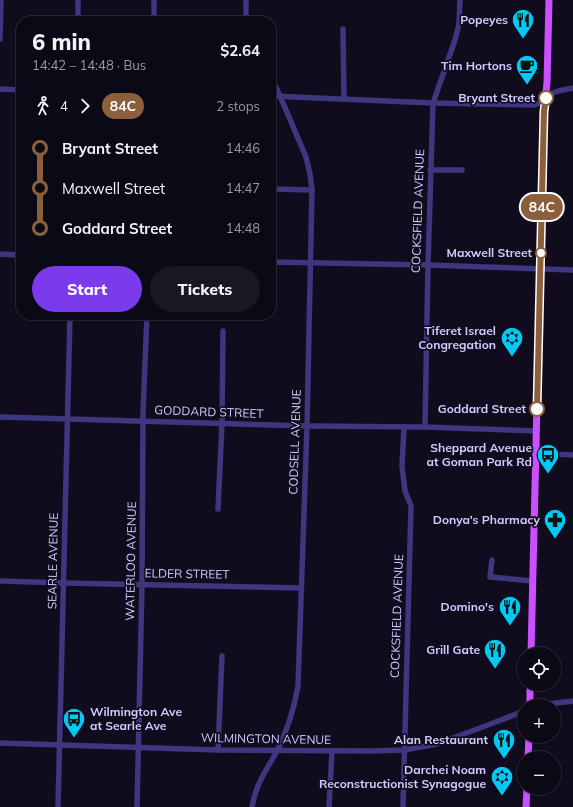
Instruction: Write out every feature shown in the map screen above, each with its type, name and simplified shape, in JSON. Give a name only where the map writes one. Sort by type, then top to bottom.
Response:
[{"type":"main road","points":[[531,647],[544,111],[547,83],[549,0]]},
{"type":"main road","points":[[526,807],[527,795]]},
{"type":"street","points":[[0,39],[1,0]]},
{"type":"street","points":[[78,0],[78,16]]},
{"type":"street","points":[[154,0],[154,16]]},
{"type":"street","points":[[246,0],[246,16]]},
{"type":"street","name":"COCKSFIELD AVENUE","points":[[425,427],[430,170],[433,103],[455,40],[459,24],[460,0]]},
{"type":"street","points":[[343,29],[344,99]]},
{"type":"street","name":"CODSELL AVENUE","points":[[252,807],[260,779],[277,750],[290,722],[298,686],[307,426],[312,190],[306,157],[276,88]]},
{"type":"street","points":[[276,96],[433,103],[534,105],[540,103],[550,94],[573,88]]},
{"type":"street","points":[[0,89],[16,90]]},
{"type":"street","points":[[430,170],[462,170]]},
{"type":"street","points":[[276,189],[312,190]]},
{"type":"street","points":[[0,254],[16,255]]},
{"type":"street","points":[[276,262],[573,270]]},
{"type":"street","name":"SEARLE AVENUE","points":[[58,807],[70,320]]},
{"type":"street","name":"WATERLOO AVENUE","points":[[137,807],[147,320]]},
{"type":"street","points":[[218,509],[222,423],[223,331]]},
{"type":"street","name":"GODDARD STREET","points":[[0,417],[537,431]]},
{"type":"street","name":"COCKSFIELD AVENUE","points":[[403,807],[411,506],[405,491],[402,466],[404,427]]},
{"type":"street","points":[[536,453],[573,455]]},
{"type":"street","points":[[492,560],[490,577],[533,582]]},
{"type":"street","name":"ELDER STREET","points":[[0,580],[64,583],[301,588]]},
{"type":"street","points":[[218,750],[222,656]]},
{"type":"street","points":[[561,702],[573,701]]},
{"type":"street","name":"WILMINGTON AVENUE","points":[[0,743],[218,750],[404,750],[437,744],[517,714]]},
{"type":"street","points":[[329,807],[332,751]]},
{"type":"bus line","name":"84C","points":[[537,409],[544,111],[546,98]]},
{"type":"place","name":"Popeyes","points":[[523,40]]},
{"type":"place","name":"Tim Hortons","points":[[527,86]]},
{"type":"place","name":"Bryant Street","points":[[546,98]]},
{"type":"place","name":"Maxwell Street","points":[[541,253]]},
{"type":"place","name":"Tiferet Israel Congregation","points":[[512,358]]},
{"type":"place","name":"Goddard Street","points":[[537,409]]},
{"type":"place","name":"Sheppard Avenue at Goman Park Rd","points":[[548,474]]},
{"type":"place","name":"Donya’s Pharmacy","points":[[555,540]]},
{"type":"place","name":"Domino's","points":[[510,626]]},
{"type":"place","name":"Grill Gate","points":[[495,670]]},
{"type":"place","name":"Wilmington Ave at Searle Ave","points":[[74,738]]},
{"type":"place","name":"Alan Restaurant","points":[[504,760]]},
{"type":"place","name":"Darchei Noam Reconstructionist Synagogue","points":[[502,796]]}]
